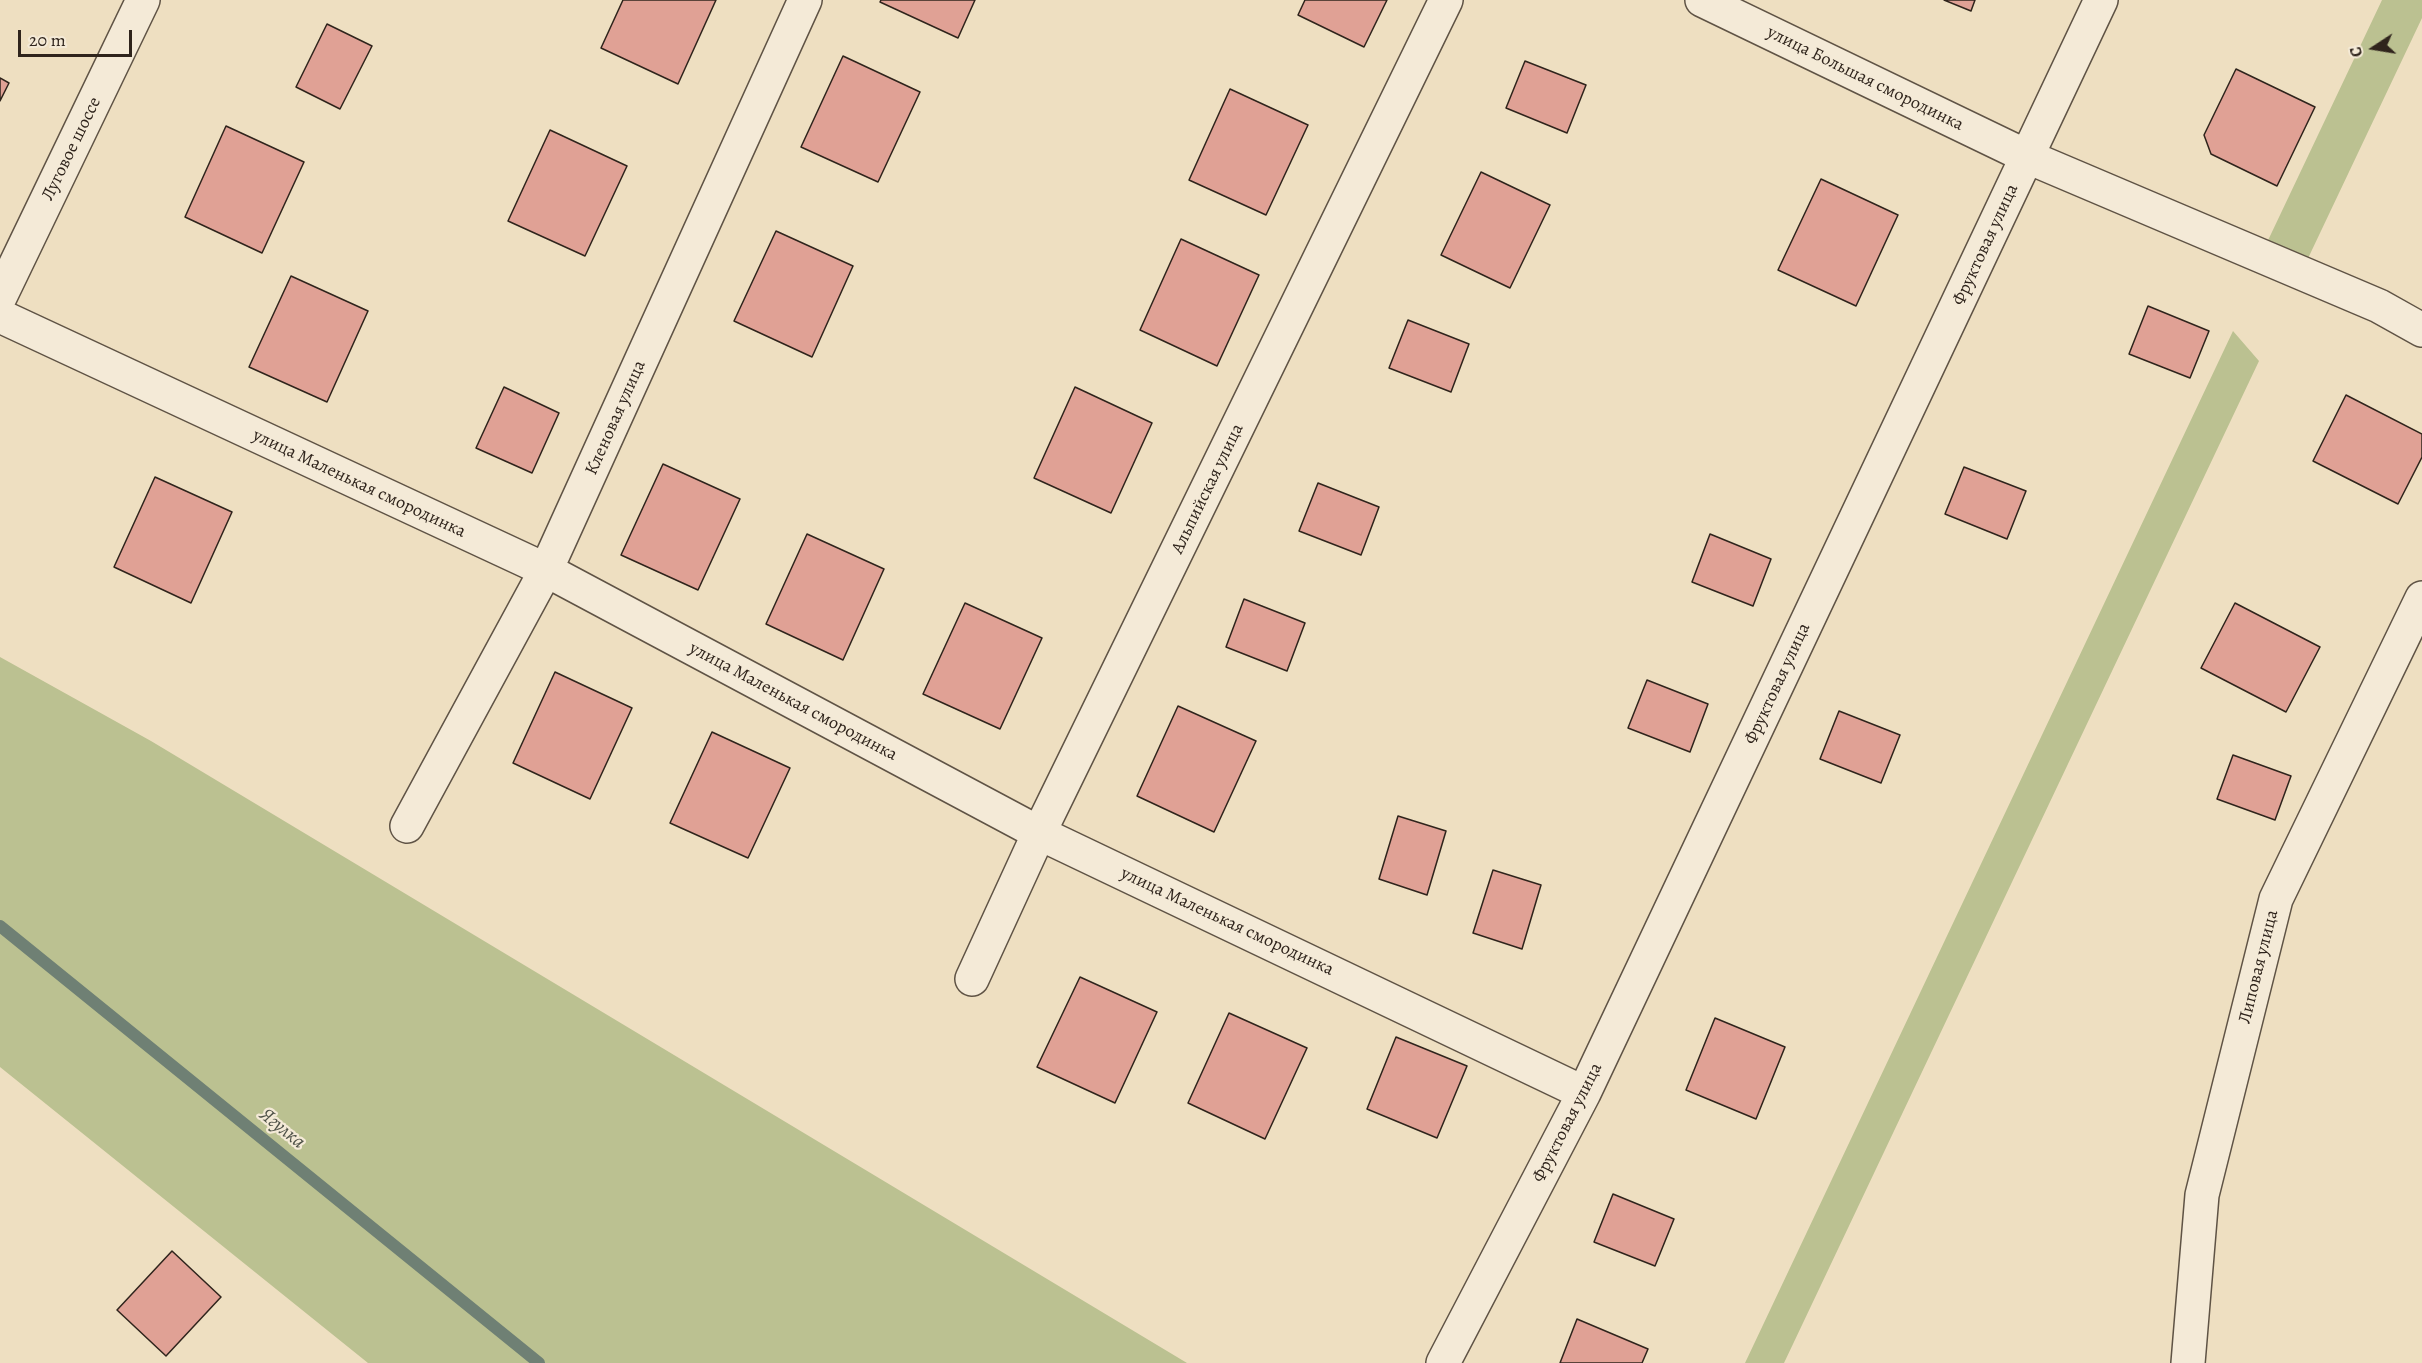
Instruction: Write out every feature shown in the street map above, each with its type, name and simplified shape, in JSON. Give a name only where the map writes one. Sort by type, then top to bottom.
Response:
[{"type":"street","name":"Луговое шоссе","points":[[0,297],[143,0]]},
{"type":"street","name":"Кленовая улица","points":[[407,826],[546,570],[805,0]]},
{"type":"street","name":"Альпийская улица","points":[[972,979],[1039,833],[1446,0]]},
{"type":"street","name":"улица Большая смородинка","points":[[1702,0],[2028,157],[2379,306],[2422,330]]},
{"type":"street","name":"Фруктовая улица","points":[[1443,1363],[1584,1093],[2101,0]]},
{"type":"street","name":"улица Маленькая смородинка","points":[[0,316],[546,570],[1039,833],[1584,1093]]},
{"type":"street","name":"Липовая улица","points":[[2188,1363],[2202,1195],[2276,899],[2422,598]]},
{"type":"green space","points":[[2382,0],[2422,0],[2422,18],[2302,271],[2262,253]]},
{"type":"green space","points":[[2233,331],[2259,361],[1784,1363],[1745,1363]]},
{"type":"green space","points":[[0,657],[151,741],[1187,1363],[368,1363],[0,1067]]},
{"type":"building","points":[[623,0],[716,0],[678,84],[601,48]]},
{"type":"building","points":[[881,0],[975,0],[958,38],[880,2]]},
{"type":"building","points":[[1305,0],[1387,0],[1364,47],[1298,15]]},
{"type":"building","points":[[1944,0],[1975,0],[1971,11]]},
{"type":"building","points":[[327,24],[372,46],[340,109],[296,87]]},
{"type":"building","points":[[843,56],[920,92],[878,182],[801,147]]},
{"type":"building","points":[[1525,61],[1586,85],[1567,133],[1506,108]]},
{"type":"building","points":[[2236,69],[2315,107],[2277,186],[2211,154],[2204,135]]},
{"type":"building","points":[[0,78],[9,83],[0,101]]},
{"type":"building","points":[[1230,89],[1308,125],[1266,215],[1189,180]]},
{"type":"building","points":[[226,126],[304,162],[262,253],[185,217]]},
{"type":"building","points":[[550,130],[627,166],[585,256],[508,221]]},
{"type":"building","points":[[1481,172],[1550,205],[1510,288],[1441,255]]},
{"type":"building","points":[[1821,179],[1898,215],[1856,306],[1778,270]]},
{"type":"building","points":[[776,231],[853,266],[812,357],[734,321]]},
{"type":"building","points":[[1181,239],[1259,275],[1217,366],[1140,330]]},
{"type":"building","points":[[291,276],[368,311],[327,402],[249,367]]},
{"type":"building","points":[[2148,306],[2209,331],[2190,378],[2129,354]]},
{"type":"building","points":[[1408,320],[1469,344],[1451,392],[1389,368]]},
{"type":"building","points":[[504,387],[559,413],[532,473],[476,448]]},
{"type":"building","points":[[1075,387],[1152,423],[1111,513],[1034,478]]},
{"type":"building","points":[[2346,395],[2422,434],[2422,457],[2398,504],[2313,461]]},
{"type":"building","points":[[663,464],[740,499],[698,590],[621,555]]},
{"type":"building","points":[[1964,467],[2026,491],[2007,539],[1945,514]]},
{"type":"building","points":[[155,477],[232,512],[191,603],[114,567]]},
{"type":"building","points":[[1318,483],[1379,507],[1361,555],[1299,531]]},
{"type":"building","points":[[807,534],[884,569],[843,660],[766,624]]},
{"type":"building","points":[[1710,534],[1771,559],[1753,606],[1692,582]]},
{"type":"building","points":[[1244,599],[1305,623],[1287,671],[1226,647]]},
{"type":"building","points":[[965,603],[1042,638],[1000,729],[923,694]]},
{"type":"building","points":[[2235,603],[2320,647],[2286,712],[2201,668]]},
{"type":"building","points":[[555,672],[632,708],[590,799],[513,763]]},
{"type":"building","points":[[1647,680],[1708,704],[1690,752],[1628,728]]},
{"type":"building","points":[[1178,706],[1256,741],[1214,832],[1137,796]]},
{"type":"building","points":[[1839,711],[1900,735],[1881,783],[1820,759]]},
{"type":"building","points":[[712,732],[790,768],[748,858],[670,823]]},
{"type":"building","points":[[2233,755],[2291,776],[2275,820],[2217,799]]},
{"type":"building","points":[[1398,816],[1446,831],[1427,895],[1379,879]]},
{"type":"building","points":[[1493,870],[1541,885],[1522,949],[1473,933]]},
{"type":"building","points":[[1080,977],[1157,1012],[1115,1103],[1037,1067]]},
{"type":"building","points":[[1229,1013],[1307,1048],[1265,1139],[1188,1103]]},
{"type":"building","points":[[1715,1018],[1785,1047],[1756,1119],[1686,1090]]},
{"type":"building","points":[[1396,1037],[1467,1066],[1437,1138],[1367,1109]]},
{"type":"building","points":[[1613,1194],[1674,1219],[1655,1266],[1594,1242]]},
{"type":"building","points":[[172,1251],[221,1297],[166,1356],[117,1310]]},
{"type":"building","points":[[1577,1319],[1648,1349],[1642,1363],[1560,1363]]},
{"type":"waterway","name":"Ягулка","points":[[0,926],[539,1363]]}]
